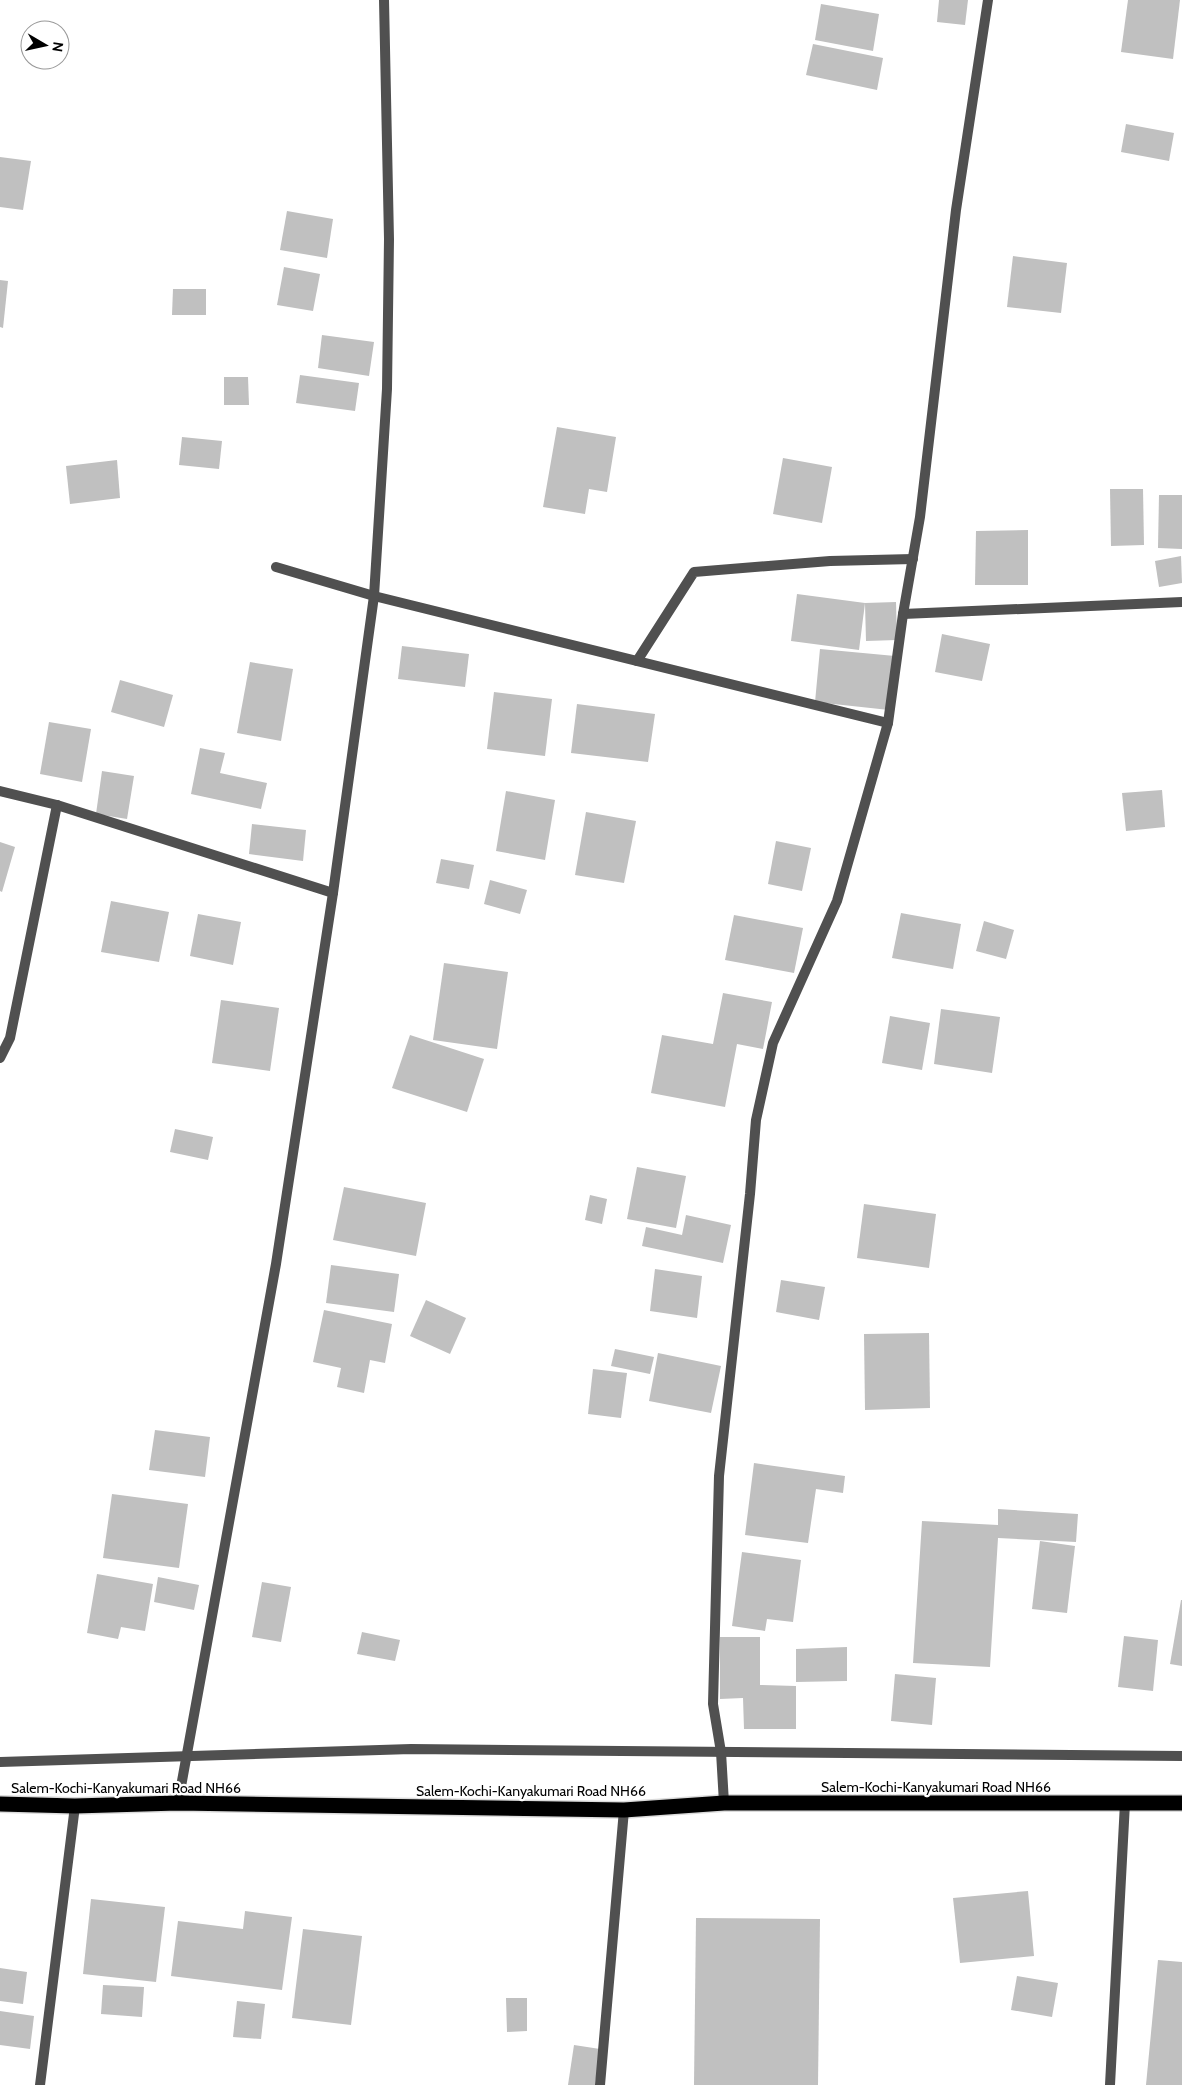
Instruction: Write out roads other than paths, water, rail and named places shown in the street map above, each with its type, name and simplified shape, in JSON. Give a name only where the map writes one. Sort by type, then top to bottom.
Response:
[{"type":"highway","name":"Salem-Kochi-Kanyakumari Road NH66","points":[[0,1804],[75,1806],[178,1803],[624,1810],[724,1803],[1182,1803]]},
{"type":"street","points":[[178,1803],[276,1264],[333,893],[374,596],[387,390],[389,239],[384,0]]},
{"type":"street","points":[[724,1803],[722,1752],[713,1704],[719,1476],[749,1203],[756,1120],[773,1043],[837,901],[888,724],[903,614],[920,517],[956,210],[988,0]]},
{"type":"street","points":[[637,661],[694,572],[830,560],[913,559]]},
{"type":"street","points":[[276,567],[374,596],[888,724]]},
{"type":"street","points":[[903,614],[1182,602]]},
{"type":"street","points":[[0,791],[57,805],[333,893]]},
{"type":"street","points":[[0,1058],[10,1038],[57,805]]},
{"type":"street","points":[[0,1762],[411,1749],[1182,1756]]},
{"type":"street","points":[[1110,2085],[1125,1803]]},
{"type":"street","points":[[40,2085],[75,1806]]},
{"type":"street","points":[[600,2085],[624,1810]]}]
